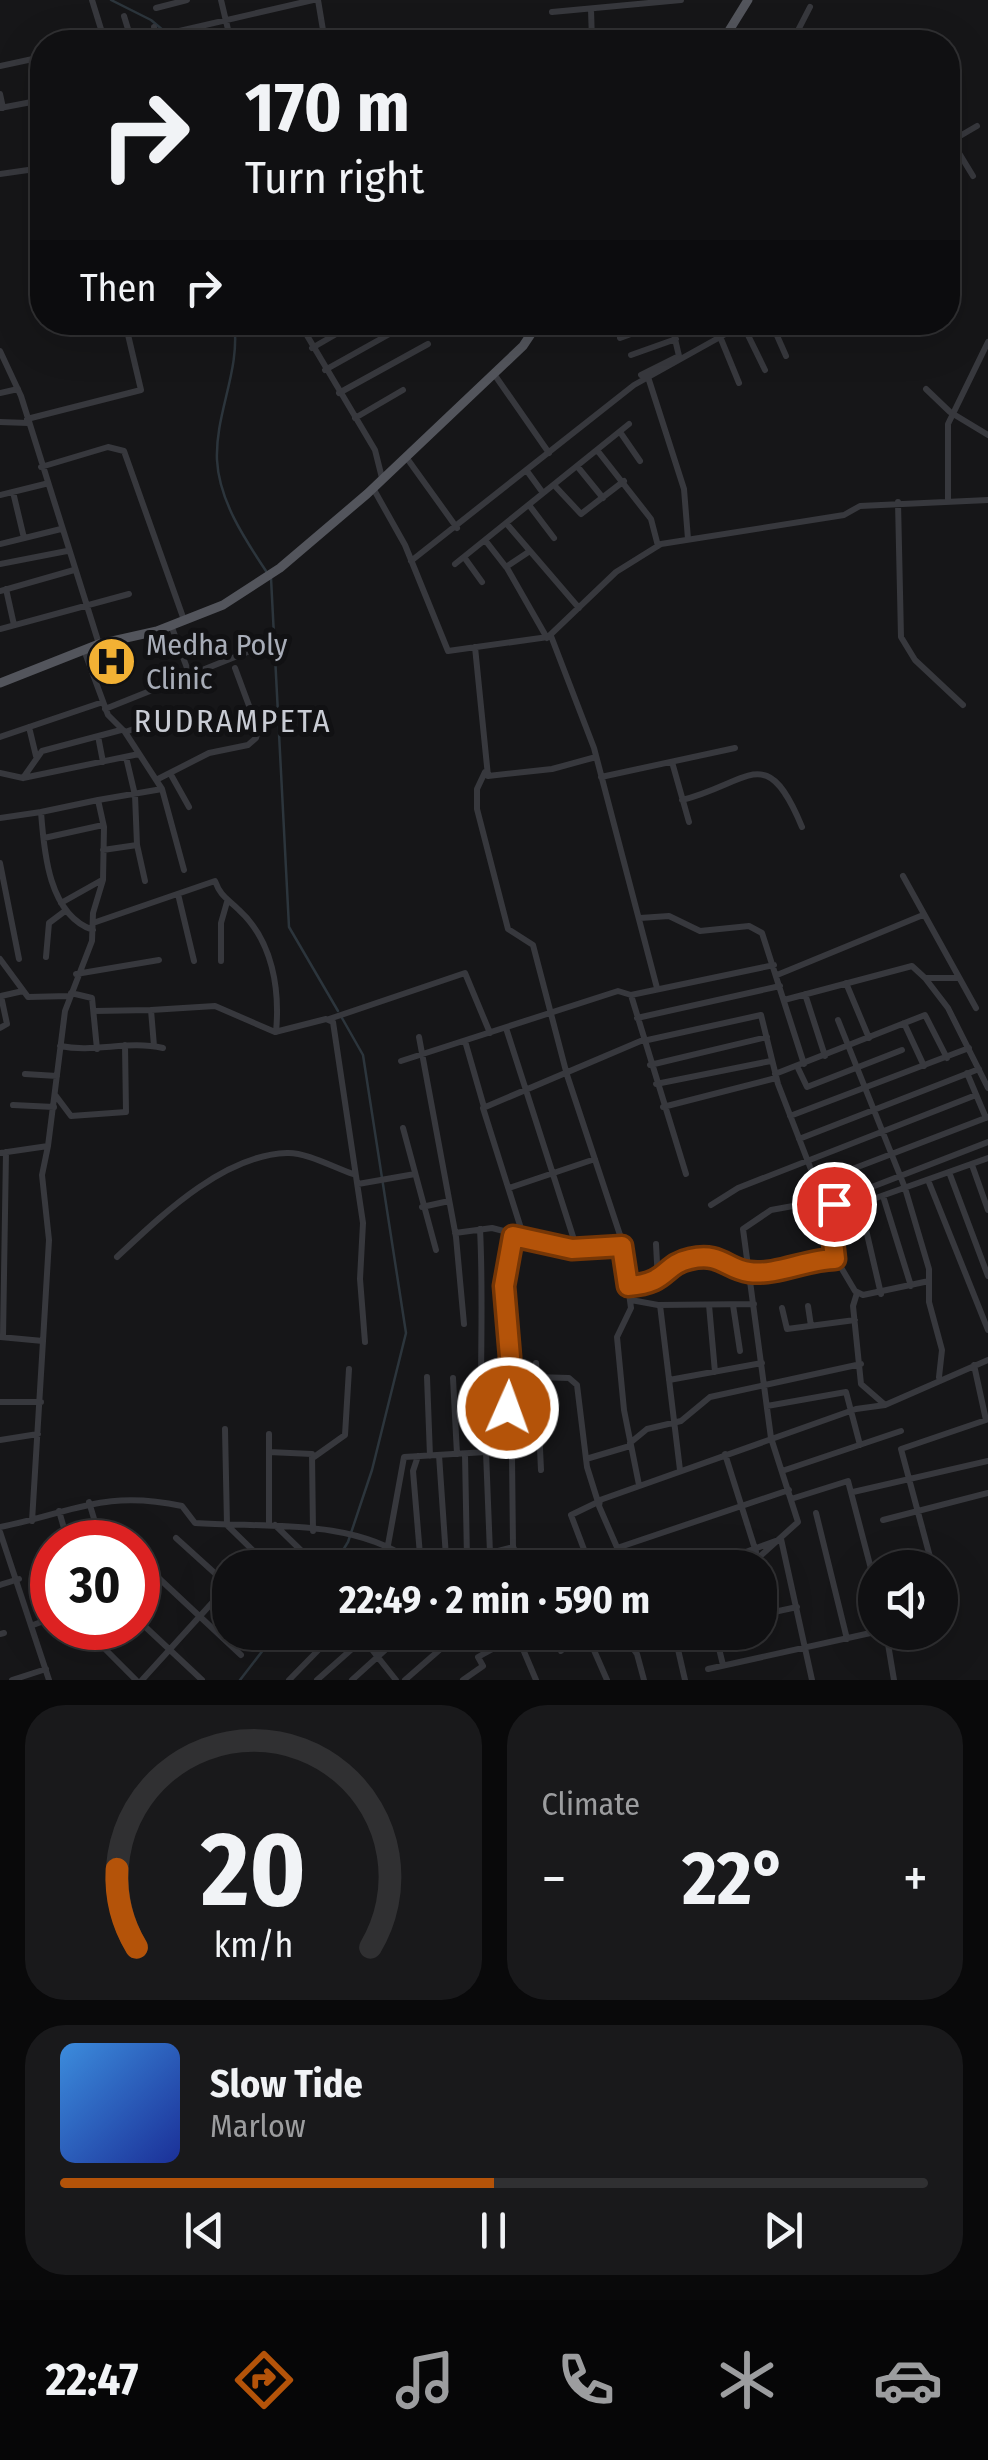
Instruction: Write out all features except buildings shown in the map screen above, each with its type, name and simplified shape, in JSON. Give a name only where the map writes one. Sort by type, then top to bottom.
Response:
[{"type":"main road","points":[[729,30],[745,1]]},
{"type":"main road","points":[[0,684],[99,644],[171,626],[223,605],[280,568],[406,458],[494,374],[528,335]]},
{"type":"street","points":[[92,0],[101,30]]},
{"type":"street","points":[[156,8],[187,0]]},
{"type":"street","points":[[221,0],[228,30]]},
{"type":"street","points":[[182,30],[316,0],[322,30]]},
{"type":"street","points":[[552,12],[681,0]]},
{"type":"street","points":[[798,30],[810,7]]},
{"type":"street","points":[[591,8],[592,30]]},
{"type":"street","points":[[124,16],[128,30]]},
{"type":"street","points":[[0,66],[30,60]]},
{"type":"street","points":[[0,94],[2,108],[30,102]]},
{"type":"street","points":[[960,135],[978,126]]},
{"type":"street","points":[[960,156],[973,176]]},
{"type":"street","points":[[0,174],[30,170]]},
{"type":"street","points":[[0,422],[28,421],[141,390],[128,335]]},
{"type":"street","points":[[306,335],[375,450],[382,480]]},
{"type":"street","points":[[312,348],[334,335]]},
{"type":"street","points":[[325,370],[387,335]]},
{"type":"street","points":[[620,338],[629,335]]},
{"type":"street","points":[[411,561],[644,376],[679,357],[674,335]]},
{"type":"street","points":[[644,376],[727,335]]},
{"type":"street","points":[[750,335],[765,370]]},
{"type":"street","points":[[777,335],[786,356]]},
{"type":"street","points":[[630,355],[676,339]]},
{"type":"street","points":[[721,339],[739,383]]},
{"type":"street","points":[[948,501],[947,426],[988,342]]},
{"type":"street","points":[[339,393],[428,344]]},
{"type":"street","points":[[0,351],[18,389],[45,484],[99,644]]},
{"type":"street","points":[[494,374],[550,453]]},
{"type":"street","points":[[644,376],[684,489],[688,540]]},
{"type":"street","points":[[0,393],[18,389]]},
{"type":"street","points":[[926,389],[954,414],[987,432]]},
{"type":"street","points":[[355,418],[403,390]]},
{"type":"street","points":[[456,564],[629,424]]},
{"type":"street","points":[[620,432],[640,461]]},
{"type":"street","points":[[41,468],[108,447],[124,451],[184,620]]},
{"type":"street","points":[[597,450],[653,522],[658,546]]},
{"type":"street","points":[[406,458],[457,528]]},
{"type":"street","points":[[578,466],[603,498]]},
{"type":"street","points":[[527,471],[543,494]]},
{"type":"street","points":[[554,485],[580,514],[624,481]]},
{"type":"street","points":[[0,495],[45,484]]},
{"type":"street","points":[[374,488],[411,561],[444,648],[549,637],[616,572],[658,546],[898,502],[988,500]]},
{"type":"street","points":[[13,492],[24,538]]},
{"type":"street","points":[[898,502],[901,638],[915,660],[964,705]]},
{"type":"street","points":[[529,505],[554,538]]},
{"type":"street","points":[[506,523],[579,608]]},
{"type":"street","points":[[0,544],[61,529]]},
{"type":"street","points":[[485,540],[508,568],[513,585],[549,637],[596,757],[657,988]]},
{"type":"street","points":[[0,564],[68,551]]},
{"type":"street","points":[[508,568],[528,552]]},
{"type":"street","points":[[464,557],[482,582]]},
{"type":"street","points":[[14,625],[3,590],[74,570]]},
{"type":"street","points":[[0,629],[130,594]]},
{"type":"street","points":[[171,626],[190,676]]},
{"type":"street","points":[[0,737],[104,706],[266,645]]},
{"type":"street","points":[[476,647],[485,772],[477,789],[478,810],[508,929],[533,944],[567,1075],[622,1246],[630,1314],[617,1337],[630,1445],[639,1485]]},
{"type":"street","points":[[84,650],[104,706],[162,790],[184,870]]},
{"type":"street","points":[[156,780],[209,753],[248,746],[256,738],[258,730],[235,668]]},
{"type":"street","points":[[23,778],[36,756],[151,723]]},
{"type":"street","points":[[29,727],[36,756]]},
{"type":"street","points":[[98,736],[104,762]]},
{"type":"street","points":[[601,776],[736,748]]},
{"type":"street","points":[[0,773],[23,778],[139,754]]},
{"type":"street","points":[[126,757],[135,794],[136,845],[146,882]]},
{"type":"street","points":[[485,772],[502,778],[596,757]]},
{"type":"street","points":[[672,762],[689,822]]},
{"type":"street","points":[[170,773],[189,808]]},
{"type":"street","points":[[682,800],[714,792],[742,776],[766,774],[786,790],[802,826]]},
{"type":"street","points":[[0,818],[162,790]]},
{"type":"street","points":[[32,1520],[50,1236],[42,1174],[70,995],[93,927],[102,880],[103,825],[98,800]]},
{"type":"street","points":[[41,812],[50,876],[72,921],[93,927],[214,880],[227,902],[240,911],[261,939],[279,992],[276,1032]]},
{"type":"street","points":[[44,838],[103,825]]},
{"type":"street","points":[[103,850],[136,845]]},
{"type":"street","points":[[0,863],[20,959]]},
{"type":"street","points":[[904,876],[976,1008]]},
{"type":"street","points":[[46,957],[49,923],[63,907],[102,880]]},
{"type":"street","points":[[178,894],[194,961]]},
{"type":"street","points":[[221,961],[221,923],[227,902]]},
{"type":"street","points":[[777,975],[923,914]]},
{"type":"street","points":[[640,918],[669,916],[705,932],[753,927],[765,936],[805,1087],[902,1050]]},
{"type":"street","points":[[0,959],[28,996],[91,997],[97,1049]]},
{"type":"street","points":[[76,974],[159,960]]},
{"type":"street","points":[[401,1060],[618,991],[631,995],[774,965]]},
{"type":"street","points":[[784,1000],[912,966],[948,1008],[988,1088]]},
{"type":"street","points":[[94,1011],[214,1006],[260,1029],[276,1032],[465,973],[490,1033]]},
{"type":"street","points":[[925,978],[958,978]]},
{"type":"street","points":[[846,983],[869,1038]]},
{"type":"street","points":[[637,1018],[780,986]]},
{"type":"street","points":[[0,1028],[7,1024],[1,996],[24,991]]},
{"type":"street","points":[[804,994],[825,1056]]},
{"type":"street","points":[[631,995],[662,1107],[686,1174]]},
{"type":"street","points":[[151,1010],[154,1046]]},
{"type":"street","points":[[484,1107],[643,1041],[758,1015],[763,1017],[775,1076],[808,1161],[837,1212]]},
{"type":"street","points":[[662,1107],[775,1076],[928,1016],[946,1058]]},
{"type":"street","points":[[326,1019],[334,1024],[358,1184],[365,1342]]},
{"type":"street","points":[[838,1020],[905,1188],[942,1350],[940,1378]]},
{"type":"street","points":[[904,1023],[924,1066]]},
{"type":"street","points":[[506,1028],[577,1249]]},
{"type":"street","points":[[419,1037],[455,1233],[464,1324]]},
{"type":"street","points":[[650,1065],[767,1037]]},
{"type":"street","points":[[464,1041],[524,1238]]},
{"type":"street","points":[[56,1096],[71,1116],[126,1112],[124,1045]]},
{"type":"street","points":[[60,1046],[163,1048]]},
{"type":"street","points":[[790,1116],[969,1048]]},
{"type":"street","points":[[656,1084],[771,1061]]},
{"type":"street","points":[[799,1138],[979,1068]]},
{"type":"street","points":[[25,1074],[57,1076]]},
{"type":"street","points":[[763,1550],[798,1522],[771,1438],[743,1229],[770,1210],[804,1204],[820,1184],[987,1117],[967,1074]]},
{"type":"street","points":[[711,1205],[738,1188],[976,1095]]},
{"type":"street","points":[[13,1105],[54,1107]]},
{"type":"street","points":[[403,1128],[436,1250]]},
{"type":"street","points":[[832,1202],[988,1142]]},
{"type":"street","points":[[978,1145],[988,1210]]},
{"type":"street","points":[[43,1341],[2,1337],[3,1153],[48,1146]]},
{"type":"street","points":[[118,1257],[220,1174],[253,1162],[288,1152],[353,1174]]},
{"type":"street","points":[[508,1188],[595,1159]]},
{"type":"street","points":[[885,1404],[861,1384],[855,1320],[857,1293],[835,1259],[830,1218],[837,1212],[980,1161]]},
{"type":"street","points":[[950,1172],[988,1276]]},
{"type":"street","points":[[358,1184],[415,1174]]},
{"type":"street","points":[[928,1180],[988,1330]]},
{"type":"street","points":[[883,1196],[911,1286]]},
{"type":"street","points":[[422,1207],[449,1200]]},
{"type":"street","points":[[860,1204],[880,1294]]},
{"type":"street","points":[[455,1233],[480,1229],[577,1249],[622,1246]]},
{"type":"street","points":[[480,1229],[478,1282],[485,1330],[483,1452],[490,1550]]},
{"type":"street","points":[[503,1454],[510,1357],[504,1286],[513,1236]]},
{"type":"street","points":[[656,1244],[658,1281]]},
{"type":"street","points":[[628,1286],[658,1281],[675,1264],[698,1257],[723,1258],[749,1272],[835,1259]]},
{"type":"street","points":[[857,1293],[880,1294],[929,1281]]},
{"type":"street","points":[[630,1300],[660,1305],[754,1304]]},
{"type":"street","points":[[733,1304],[740,1351]]},
{"type":"street","points":[[660,1305],[680,1470]]},
{"type":"street","points":[[709,1305],[715,1372]]},
{"type":"street","points":[[808,1306],[811,1326]]},
{"type":"street","points":[[782,1308],[786,1329],[855,1320]]},
{"type":"street","points":[[584,1550],[571,1514],[725,1454],[852,1410],[885,1404],[988,1360]]},
{"type":"street","points":[[536,1363],[541,1470]]},
{"type":"street","points":[[668,1380],[762,1363]]},
{"type":"street","points":[[586,1459],[630,1445],[647,1430],[674,1422],[708,1398],[860,1364]]},
{"type":"street","points":[[928,1550],[907,1477],[903,1446],[986,1421],[974,1365]]},
{"type":"street","points":[[314,1457],[346,1435],[349,1369]]},
{"type":"street","points":[[427,1377],[445,1550]]},
{"type":"street","points":[[535,1377],[569,1378],[576,1382],[586,1459],[617,1548],[788,1490]]},
{"type":"street","points":[[453,1378],[466,1550]]},
{"type":"street","points":[[767,1406],[845,1392],[860,1445]]},
{"type":"street","points":[[0,1402],[41,1402]]},
{"type":"street","points":[[224,1430],[227,1526],[252,1550]]},
{"type":"street","points":[[782,1471],[901,1431]]},
{"type":"street","points":[[0,1440],[38,1434]]},
{"type":"street","points":[[269,1434],[272,1525],[300,1550]]},
{"type":"street","points":[[269,1452],[308,1452],[314,1457]]},
{"type":"street","points":[[388,1545],[402,1459],[483,1452],[512,1458],[514,1550]]},
{"type":"street","points":[[725,1454],[756,1550]]},
{"type":"street","points":[[418,1456],[412,1471],[420,1550]]},
{"type":"street","points":[[313,1531],[314,1457]]},
{"type":"street","points":[[852,1492],[988,1461]]},
{"type":"street","points":[[792,1500],[846,1480],[866,1550]]},
{"type":"street","points":[[883,1520],[988,1493]]},
{"type":"street","points":[[34,1520],[110,1498],[156,1500],[182,1506],[195,1524],[272,1525],[361,1538],[395,1550]]},
{"type":"street","points":[[89,1502],[94,1520]]},
{"type":"street","points":[[59,1510],[62,1520]]},
{"type":"street","points":[[816,1513],[847,1639]]},
{"type":"street","points":[[30,1522],[0,1530],[30,1612]]},
{"type":"street","points":[[176,1538],[212,1570]]},
{"type":"street","points":[[781,1539],[812,1680]]},
{"type":"street","points":[[501,1550],[512,1547]]},
{"type":"street","points":[[0,1584],[19,1579]]},
{"type":"street","points":[[160,1579],[242,1654]]},
{"type":"street","points":[[106,1650],[139,1680],[212,1603]]},
{"type":"street","points":[[777,1611],[797,1607]]},
{"type":"street","points":[[708,1669],[858,1636]]},
{"type":"street","points":[[160,1639],[201,1680]]},
{"type":"street","points":[[41,1650],[50,1680]]},
{"type":"street","points":[[289,1680],[318,1650]]},
{"type":"street","points":[[317,1680],[352,1650]]},
{"type":"street","points":[[372,1650],[396,1680]]},
{"type":"street","points":[[352,1680],[385,1650]]},
{"type":"street","points":[[406,1680],[440,1650]]},
{"type":"street","points":[[467,1679],[483,1666],[478,1657],[490,1650]]},
{"type":"street","points":[[525,1650],[536,1680]]},
{"type":"street","points":[[594,1650],[607,1680]]},
{"type":"street","points":[[633,1650],[644,1680]]},
{"type":"street","points":[[678,1650],[685,1680]]},
{"type":"street","points":[[719,1650],[723,1666]]},
{"type":"street","points":[[889,1650],[894,1680]]},
{"type":"street","points":[[12,1680],[46,1670]]},
{"type":"waterway","points":[[111,0],[163,30]]},
{"type":"waterway","points":[[235,335],[217,460],[222,490],[234,518],[266,571]]},
{"type":"waterway","points":[[271,578],[289,927],[338,1011]]},
{"type":"waterway","points":[[342,1018],[363,1055],[406,1333],[372,1470],[343,1550]]},
{"type":"waterway","points":[[240,1680],[263,1650]]},
{"type":"place","name":"Medha Poly Clinic","points":[[111,662]]},
{"type":"district","name":"RUDRAMPETA","points":[[233,721]]},
{"type":"route","points":[[508,1408],[510,1357],[504,1286],[513,1236],[572,1249],[622,1246],[628,1286],[654,1284],[675,1264],[698,1257],[723,1258],[749,1272],[835,1259],[830,1225],[830,1215],[837,1212],[834,1204]]}]
